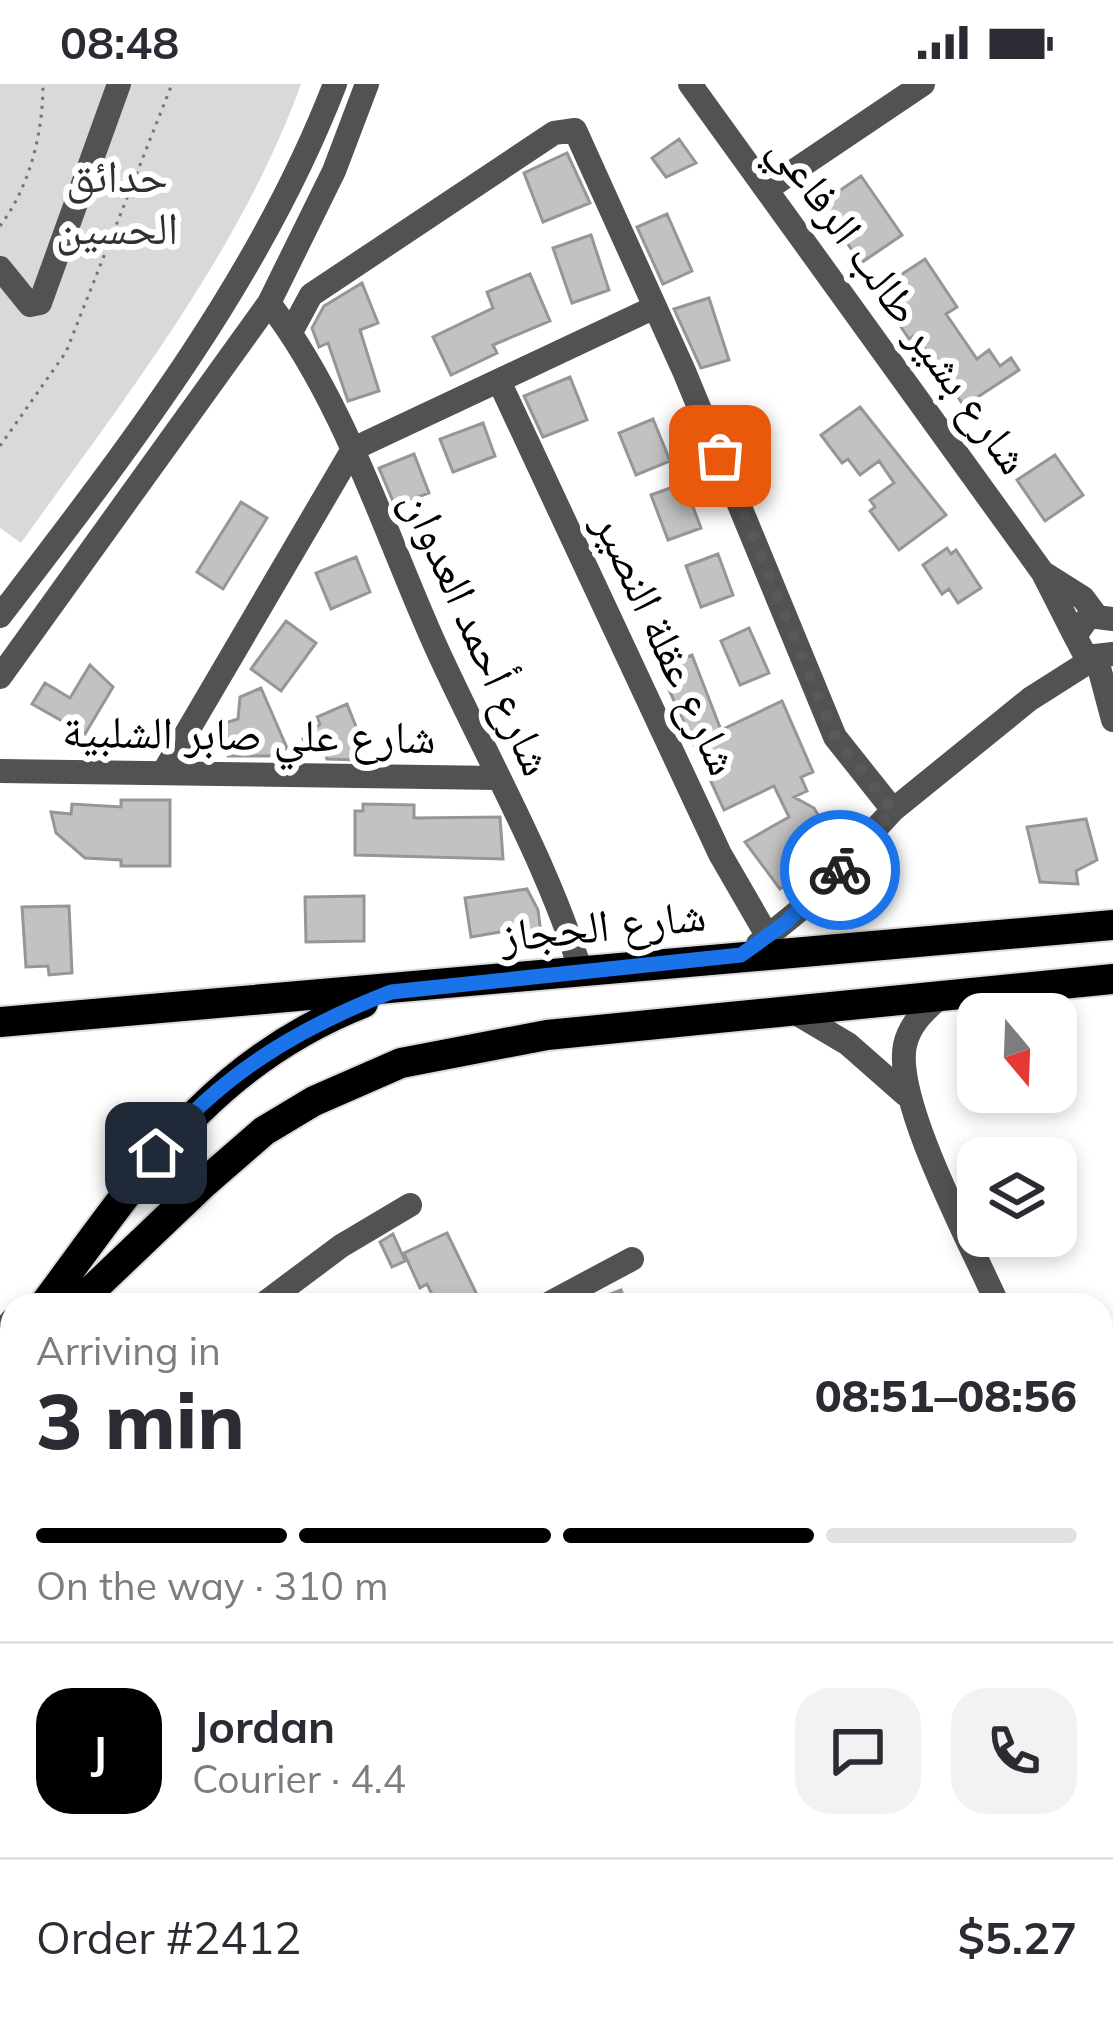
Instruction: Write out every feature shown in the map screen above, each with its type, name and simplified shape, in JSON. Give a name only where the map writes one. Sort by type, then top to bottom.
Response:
[{"type":"main road","name":"شارع الحجاز","points":[[0,1022],[391,992],[1109,920]]},
{"type":"main road","points":[[89,1293],[265,1131],[379,1070],[457,1049],[548,1035],[1113,979]]},
{"type":"main road","name":"شارع الحجاز","points":[[78,1259],[139,1174],[217,1089],[299,1031],[391,992]]},
{"type":"main road","points":[[53,1293],[78,1259]]},
{"type":"street","points":[[0,268],[30,305],[40,303],[119,84]]},
{"type":"street","points":[[0,616],[117,462],[216,316],[294,180],[334,84]]},
{"type":"street","points":[[0,676],[269,303],[334,171],[367,84]]},
{"type":"street","name":"شارع بشير طالب الرفاعي","points":[[690,84],[770,188],[1042,573],[1091,651],[1113,720]]},
{"type":"street","points":[[770,188],[923,84]]},
{"type":"street","points":[[291,332],[310,295],[564,130],[575,130],[589,151],[684,371],[835,737],[893,810]]},
{"type":"street","name":"شارع أحمد العدوان","points":[[269,303],[291,332],[353,449],[497,778],[565,917],[581,972]]},
{"type":"street","points":[[164,773],[353,449],[653,308]]},
{"type":"street","name":"شارع عقلة النصير","points":[[499,381],[720,854],[768,937]]},
{"type":"street","name":"شارع بشير طالب الرفاعي","points":[[1042,573],[1106,614]]},
{"type":"street","points":[[741,955],[768,937],[841,869],[893,810],[1091,651],[1083,619],[1106,614]]},
{"type":"street","name":"شارع علي صابر الشلبية","points":[[0,771],[497,778]]},
{"type":"street","points":[[943,994],[916,1021],[906,1039],[906,1095],[993,1293]]},
{"type":"street","points":[[789,1009],[860,1053],[906,1095]]},
{"type":"street","points":[[278,1293],[341,1246],[410,1205]]},
{"type":"street","points":[[108,1293],[160,1229]]},
{"type":"street","name":"شارع الحجاز","points":[[40,1293],[78,1259]]},
{"type":"street","points":[[568,1293],[632,1259]]},
{"type":"path","points":[[0,226],[30,167],[43,117],[43,84]]},
{"type":"path","points":[[0,446],[67,352],[172,84]]},
{"type":"green space","name":"حدائق الحسين","points":[[0,84],[301,84],[246,207],[213,265],[21,543],[0,528]]},
{"type":"building","points":[[679,139],[696,163],[666,177],[652,158]]},
{"type":"building","points":[[567,153],[590,203],[543,222],[524,173]]},
{"type":"building","points":[[861,176],[902,235],[861,263],[820,204]]},
{"type":"building","points":[[667,214],[692,271],[663,284],[637,227]]},
{"type":"building","points":[[591,235],[609,290],[572,303],[553,248]]},
{"type":"building","points":[[925,259],[957,307],[946,314],[977,359],[989,350],[1000,366],[1011,358],[1019,370],[964,406],[915,335],[909,339],[897,321],[910,312],[890,282]]},
{"type":"building","points":[[530,274],[550,321],[493,345],[497,353],[451,375],[433,337],[493,308],[487,292]]},
{"type":"building","points":[[362,283],[378,323],[360,330],[379,391],[348,401],[328,343],[319,347],[312,328],[324,306]]},
{"type":"building","points":[[709,298],[729,360],[701,368],[674,309]]},
{"type":"building","points":[[570,377],[587,420],[543,437],[524,396]]},
{"type":"building","points":[[860,407],[946,515],[899,550],[870,511],[875,507],[870,500],[894,483],[879,461],[860,475],[848,459],[842,463],[821,435]]},
{"type":"building","points":[[653,419],[670,461],[636,475],[619,433]]},
{"type":"building","points":[[483,423],[495,456],[453,472],[440,439]]},
{"type":"building","points":[[414,454],[429,493],[395,506],[379,468]]},
{"type":"building","points":[[1055,455],[1083,495],[1045,521],[1017,480]]},
{"type":"building","points":[[684,483],[701,528],[668,540],[651,495]]},
{"type":"building","points":[[241,502],[267,518],[223,589],[197,572]]},
{"type":"building","points":[[947,548],[951,554],[956,550],[981,588],[958,603],[949,589],[942,594],[923,565]]},
{"type":"building","points":[[718,554],[733,595],[701,607],[686,566]]},
{"type":"building","points":[[356,557],[370,592],[331,609],[316,573]]},
{"type":"building","points":[[286,621],[316,643],[281,691],[251,669]]},
{"type":"building","points":[[749,628],[769,673],[740,685],[721,641]]},
{"type":"building","points":[[692,655],[721,730],[782,701],[813,772],[801,777],[807,791],[794,797],[814,808],[837,846],[780,889],[745,842],[789,817],[774,786],[724,810],[659,668]]},
{"type":"building","points":[[90,665],[113,687],[85,734],[32,704],[45,683],[70,698]]},
{"type":"building","points":[[261,688],[287,748],[269,756],[228,756],[218,736],[225,723],[238,719],[240,697]]},
{"type":"building","points":[[347,704],[359,734],[350,738],[358,760],[327,759],[322,745],[308,750],[303,739],[320,724],[317,717]]},
{"type":"building","points":[[121,800],[170,800],[170,866],[121,866],[121,860],[85,858],[56,833],[51,812],[71,814],[72,804],[121,807]]},
{"type":"building","points":[[363,804],[414,805],[414,818],[500,817],[503,859],[355,855],[355,811],[363,811]]},
{"type":"building","points":[[1086,819],[1097,860],[1076,871],[1078,884],[1040,882],[1027,827]]},
{"type":"building","points":[[527,889],[538,910],[541,934],[507,938],[506,931],[471,937],[465,898]]},
{"type":"building","points":[[364,896],[364,941],[306,942],[305,897]]},
{"type":"building","points":[[69,906],[72,973],[49,975],[48,966],[26,967],[22,907]]},
{"type":"building","points":[[447,1233],[476,1293],[431,1293],[427,1284],[420,1288],[404,1253]]},
{"type":"building","points":[[393,1234],[405,1261],[392,1267],[380,1242]]},
{"type":"way so far","points":[[720,456],[835,737],[857,772],[893,810],[840,870]]},
{"type":"route","points":[[156,1153],[234,1075],[299,1031],[349,1008],[391,992],[741,955],[784,924],[840,870]]}]
